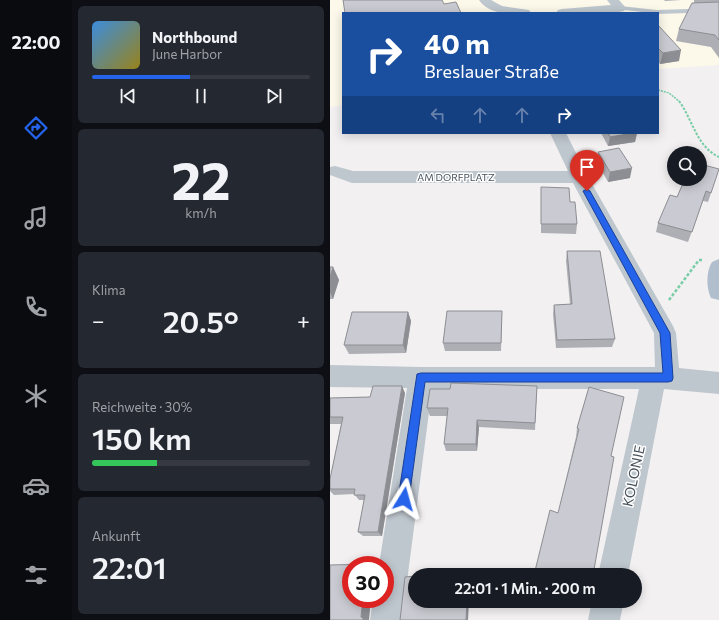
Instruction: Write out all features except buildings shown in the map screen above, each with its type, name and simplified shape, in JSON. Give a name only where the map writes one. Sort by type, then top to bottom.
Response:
[{"type":"main road","points":[[712,264],[719,292]]},
{"type":"street","points":[[485,0],[488,4],[497,9],[518,12]]},
{"type":"street","points":[[580,12],[586,4],[596,0]]},
{"type":"street","points":[[580,12],[616,4]]},
{"type":"street","name":"KOLONIE","points":[[558,134],[579,177],[665,333],[661,378],[615,568]]},
{"type":"street","name":"AM DORFPLATZ","points":[[335,171],[352,177],[579,177]]},
{"type":"street","points":[[330,376],[421,378],[661,378],[719,383]]},
{"type":"street","points":[[386,620],[421,378]]},
{"type":"street","points":[[604,620],[607,608]]},
{"type":"lane","points":[[616,4],[657,12],[719,10]]},
{"type":"path","points":[[659,90],[671,94],[684,107],[702,146],[719,157]]},
{"type":"path","points":[[657,317],[699,260],[712,264]]},
{"type":"shaded area","points":[[330,0],[719,0],[719,65],[659,69],[659,12],[342,12],[342,105],[330,107]]},
{"type":"route","points":[[404,499],[421,378],[668,378],[665,333],[587,191]]}]
